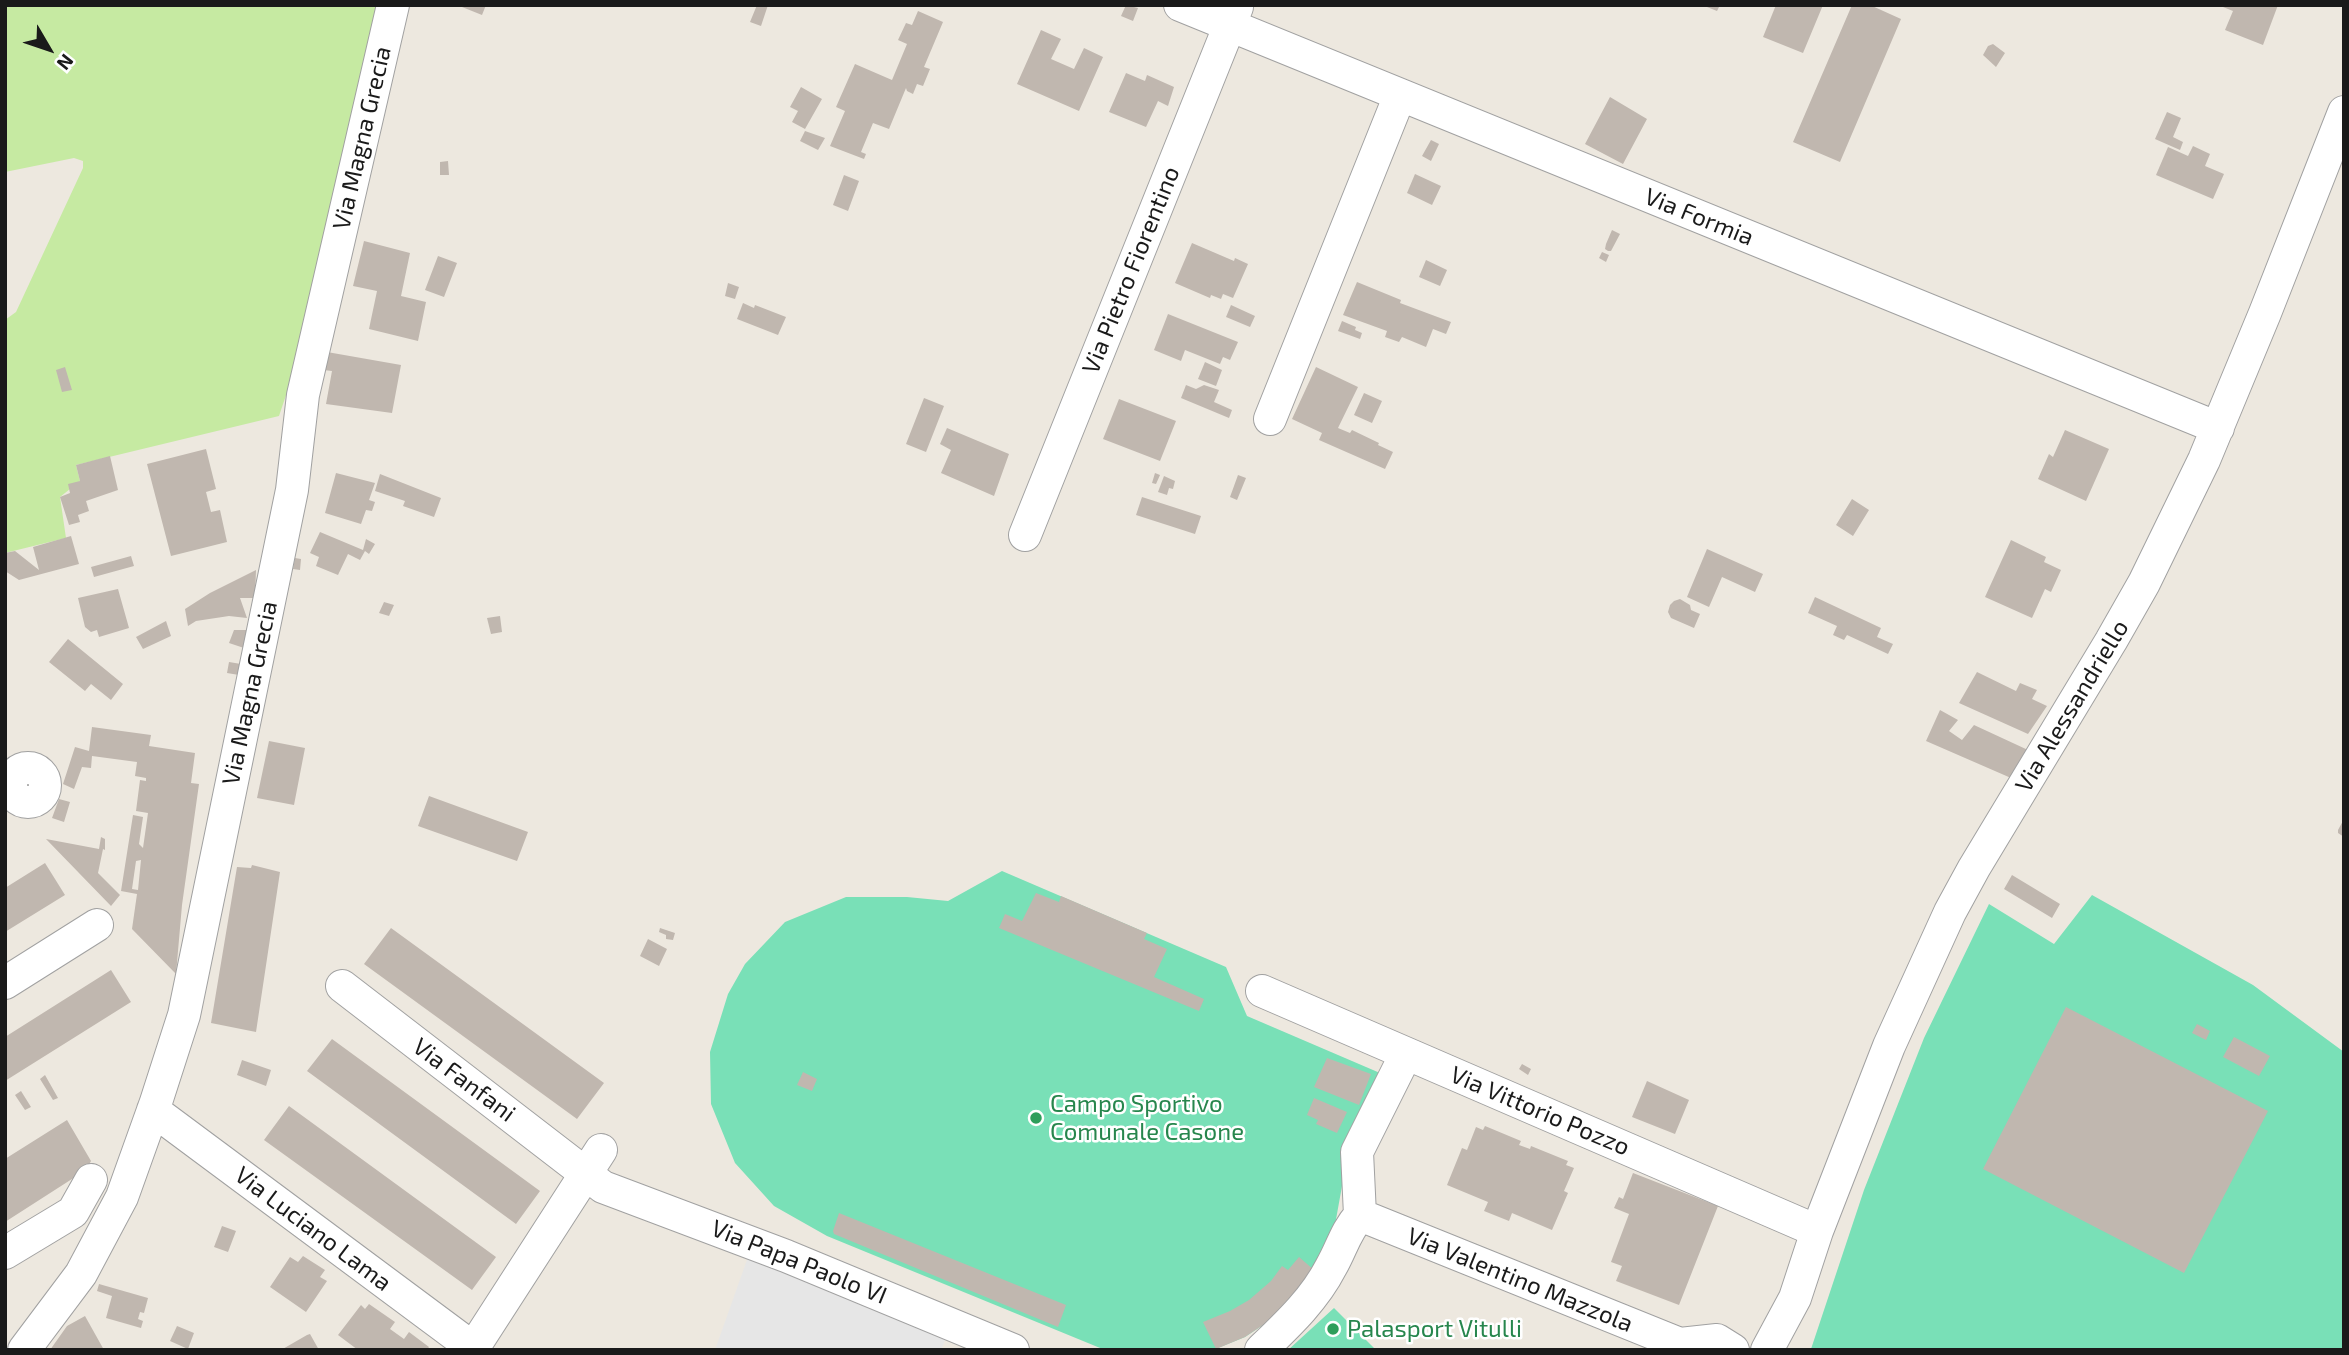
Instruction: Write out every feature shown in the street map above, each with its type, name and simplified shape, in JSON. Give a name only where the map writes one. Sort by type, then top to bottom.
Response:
[{"type":"street","name":"Via Magna Grecia","points":[[24,1350],[80,1274],[122,1197],[184,1015],[292,490],[303,395],[393,5]]},
{"type":"street","name":"Via Formia","points":[[1180,5],[1233,15],[1400,95],[2218,428]]},
{"type":"street","name":"Via Pietro Fiorentino","points":[[1026,536],[1233,15]]},
{"type":"street","points":[[1270,419],[1400,95]]},
{"type":"street","name":"Via Alessandriello","points":[[1767,1350],[1795,1298],[1817,1231],[1889,1046],[1950,912],[2144,583],[2218,428],[2344,112]]},
{"type":"street","points":[[5,983],[96,925]]},
{"type":"street","name":"Via Fanfani","points":[[342,986],[594,1161]]},
{"type":"street","name":"Via Vittorio Pozzo","points":[[1262,991],[1817,1231]]},
{"type":"street","points":[[1261,1350],[1311,1298],[1331,1268],[1349,1227],[1360,1216],[1357,1153],[1406,1054]]},
{"type":"street","name":"Via Luciano Lama","points":[[153,1110],[472,1349]]},
{"type":"street","points":[[472,1349],[594,1161]]},
{"type":"street","name":"Via Papa Paolo VI","points":[[594,1161],[603,1187],[786,1256],[962,1340],[1013,1350]]},
{"type":"street","points":[[5,1253],[73,1212],[85,1191],[111,1219]]},
{"type":"street","name":"Via Valentino Mazzola","points":[[1360,1216],[1684,1347],[1717,1340],[1733,1350]]},
{"type":"street","name":"Via Alessandriello","points":[[1783,1350],[1791,1334],[1795,1298]]},
{"type":"green space","points":[[5,5],[385,5],[310,324],[279,416],[76,465],[80,481],[60,497],[66,538],[5,553],[5,320],[16,312],[83,168],[83,161],[74,158],[5,172]]},
{"type":"green space","name":"Campo Sportivo Comunale Casone","points":[[1002,871],[1226,967],[1247,1016],[1380,1073],[1349,1131],[1333,1236],[1310,1278],[1269,1321],[1245,1337],[1213,1350],[1105,1350],[827,1236],[774,1206],[735,1163],[711,1104],[710,1052],[728,994],[745,964],[785,922],[846,897],[907,897],[948,901]]},
{"type":"green space","points":[[2092,895],[2253,985],[2344,1052],[2344,1350],[1811,1349],[1864,1190],[1924,1038],[1989,904],[2054,944]]},
{"type":"green space","name":"Palasport Vitulli","points":[[1334,1308],[1376,1350],[1288,1350]]},
{"type":"shaded area","points":[[748,1257],[946,1338],[941,1350],[715,1350]]},
{"type":"building","points":[[457,5],[486,5],[482,15]]},
{"type":"building","points":[[757,5],[768,5],[761,26],[750,22]]},
{"type":"building","points":[[1126,5],[1138,8],[1133,21],[1121,16]]},
{"type":"building","points":[[1702,5],[1720,5],[1717,11]]},
{"type":"building","points":[[1776,5],[1823,5],[1803,53],[1763,37]]},
{"type":"building","points":[[1852,5],[1870,5],[1901,19],[1840,162],[1793,142]]},
{"type":"building","points":[[2218,5],[2278,5],[2263,45],[2225,30],[2233,11]]},
{"type":"building","points":[[918,11],[943,22],[924,67],[930,69],[923,86],[917,84],[913,94],[906,88],[889,129],[873,123],[861,152],[866,154],[864,159],[830,146],[845,111],[836,107],[855,64],[892,80],[907,44],[898,40],[906,23],[912,25]]},
{"type":"building","points":[[1041,30],[1061,39],[1051,59],[1074,69],[1084,48],[1103,57],[1079,111],[1017,84]]},
{"type":"building","points":[[1993,44],[2005,53],[1996,67],[1983,55],[1988,46]]},
{"type":"building","points":[[1126,73],[1145,81],[1147,75],[1174,87],[1168,106],[1158,101],[1146,127],[1109,112]]},
{"type":"building","points":[[801,87],[822,99],[805,129],[792,122],[798,111],[790,107]]},
{"type":"building","points":[[1610,97],[1647,119],[1623,164],[1585,144]]},
{"type":"building","points":[[2167,112],[2181,118],[2173,137],[2183,142],[2180,150],[2155,139]]},
{"type":"building","points":[[805,131],[825,138],[818,150],[800,141]]},
{"type":"building","points":[[1431,140],[1439,144],[1431,161],[1422,156]]},
{"type":"building","points":[[2193,146],[2210,154],[2205,166],[2224,174],[2213,199],[2156,175],[2168,147],[2188,156]]},
{"type":"building","points":[[448,161],[449,175],[440,175],[440,162]]},
{"type":"building","points":[[1415,174],[1441,186],[1432,205],[1407,193]]},
{"type":"building","points":[[844,175],[859,181],[848,211],[833,205]]},
{"type":"building","points":[[1612,230],[1620,234],[1611,251],[1608,251],[1605,249]]},
{"type":"building","points":[[364,241],[410,253],[401,296],[426,302],[418,341],[369,329],[377,291],[353,286]]},
{"type":"building","points":[[1192,243],[1234,261],[1235,258],[1248,264],[1233,298],[1223,294],[1221,299],[1211,295],[1210,298],[1175,283]]},
{"type":"building","points":[[1602,252],[1609,255],[1606,262],[1599,258]]},
{"type":"building","points":[[438,256],[457,263],[444,297],[425,290]]},
{"type":"building","points":[[1426,260],[1447,270],[1440,286],[1419,277]]},
{"type":"building","points":[[1357,282],[1401,300],[1400,303],[1451,322],[1446,334],[1433,329],[1426,347],[1402,337],[1399,342],[1385,337],[1387,331],[1343,315]]},
{"type":"building","points":[[728,283],[739,287],[735,299],[725,296]]},
{"type":"building","points":[[743,303],[786,317],[778,335],[737,319]]},
{"type":"building","points":[[1231,305],[1255,316],[1250,327],[1226,317]]},
{"type":"building","points":[[1168,314],[1238,342],[1230,360],[1223,357],[1220,364],[1185,350],[1181,361],[1154,350]]},
{"type":"building","points":[[1342,321],[1362,333],[1360,339],[1338,331]]},
{"type":"building","points":[[327,352],[401,365],[392,413],[326,404],[332,371],[323,370]]},
{"type":"building","points":[[1205,362],[1222,370],[1216,386],[1198,379]]},
{"type":"building","points":[[65,367],[72,390],[62,392],[56,370]]},
{"type":"building","points":[[1316,367],[1358,387],[1338,428],[1350,433],[1352,430],[1393,452],[1385,469],[1319,440],[1322,433],[1292,419]]},
{"type":"building","points":[[1186,385],[1196,389],[1204,385],[1219,390],[1214,402],[1232,410],[1229,418],[1181,398]]},
{"type":"building","points":[[1364,393],[1382,401],[1372,423],[1354,415]]},
{"type":"building","points":[[924,398],[944,406],[926,452],[906,444]]},
{"type":"building","points":[[1119,399],[1176,421],[1160,461],[1103,439]]},
{"type":"building","points":[[947,428],[1009,454],[994,496],[941,473],[951,450],[940,444]]},
{"type":"building","points":[[2065,430],[2109,449],[2086,501],[2038,479],[2049,454],[2053,457]]},
{"type":"building","points":[[206,449],[216,489],[206,492],[211,512],[220,510],[227,542],[171,556],[147,464]]},
{"type":"building","points":[[110,456],[118,490],[86,501],[89,511],[78,515],[80,522],[69,525],[60,497],[70,493],[68,484],[80,481],[76,465]]},
{"type":"building","points":[[336,473],[375,483],[369,500],[375,502],[372,511],[366,510],[361,524],[325,513]]},
{"type":"building","points":[[1155,473],[1160,475],[1156,484],[1152,483]]},
{"type":"building","points":[[380,474],[441,498],[434,517],[403,506],[405,501],[375,491]]},
{"type":"building","points":[[1238,475],[1246,478],[1237,500],[1230,497]]},
{"type":"building","points":[[1164,476],[1175,481],[1173,489],[1169,488],[1167,495],[1158,492]]},
{"type":"building","points":[[1142,497],[1201,516],[1195,534],[1136,515]]},
{"type":"building","points":[[1852,499],[1869,510],[1853,536],[1836,525]]},
{"type":"building","points":[[320,532],[363,550],[366,539],[375,544],[369,554],[365,551],[360,560],[348,554],[338,575],[316,566],[319,557],[310,553]]},
{"type":"building","points":[[71,536],[79,564],[19,580],[5,571],[5,553],[15,551],[39,570],[33,547]]},
{"type":"building","points":[[2011,540],[2046,557],[2044,562],[2061,570],[2051,592],[2045,589],[2032,618],[1985,597]]},
{"type":"building","points":[[1707,549],[1763,574],[1755,592],[1722,577],[1709,607],[1687,597]]},
{"type":"building","points":[[131,556],[134,566],[94,577],[91,567]]},
{"type":"building","points":[[295,558],[301,559],[300,570],[293,569]]},
{"type":"building","points":[[256,570],[255,598],[240,598],[247,618],[229,616],[196,621],[188,626],[185,609]]},
{"type":"building","points":[[118,589],[129,628],[99,637],[97,630],[91,632],[85,627],[78,598]]},
{"type":"building","points":[[1815,597],[1881,628],[1877,637],[1893,644],[1888,654],[1847,635],[1844,640],[1833,635],[1837,626],[1808,613]]},
{"type":"building","points":[[1680,599],[1690,605],[1691,610],[1700,614],[1694,628],[1671,618],[1668,612],[1670,605]]},
{"type":"building","points":[[384,602],[394,605],[389,616],[379,613]]},
{"type":"building","points":[[500,616],[502,632],[491,634],[487,618]]},
{"type":"building","points":[[166,621],[171,636],[143,649],[136,637]]},
{"type":"building","points":[[234,630],[247,630],[244,648],[229,643]]},
{"type":"building","points":[[68,639],[123,684],[111,700],[91,684],[85,691],[49,662]]},
{"type":"building","points":[[229,662],[241,664],[239,675],[227,673]]},
{"type":"building","points":[[1977,672],[2016,691],[2020,683],[2037,690],[2032,699],[2047,706],[2028,734],[1959,703]]},
{"type":"building","points":[[1940,710],[1958,720],[1949,731],[1962,740],[1974,725],[2028,750],[2011,778],[1926,741]]},
{"type":"building","points":[[92,727],[151,735],[149,746],[195,753],[191,783],[199,784],[182,905],[176,974],[132,929],[137,894],[121,891],[133,815],[143,817],[139,844],[143,848],[148,813],[136,811],[140,780],[146,781],[146,778],[135,776],[137,762],[92,756],[91,768],[82,767],[74,789],[63,784],[75,747],[89,751]],"holes":[[[141,860],[138,890],[132,889],[136,861]]]},
{"type":"building","points":[[269,741],[305,748],[294,805],[257,798]]},
{"type":"building","points":[[429,796],[528,832],[517,861],[418,826]]},
{"type":"building","points":[[59,799],[70,802],[64,822],[52,818]]},
{"type":"building","points":[[2344,819],[2344,837],[2338,830]]},
{"type":"building","points":[[101,837],[105,839],[105,850],[103,849],[98,873],[120,895],[111,906],[46,839],[99,849]]},
{"type":"building","points":[[45,863],[65,895],[5,932],[5,888]]},
{"type":"building","points":[[252,865],[280,872],[256,1032],[211,1023],[237,867],[251,868]]},
{"type":"building","points":[[2012,875],[2060,904],[2052,918],[2004,889]]},
{"type":"building","points":[[1036,893],[1059,902],[1061,896],[1147,933],[1144,939],[1167,949],[1154,977],[1204,999],[1199,1011],[999,928],[1005,914],[1022,921]]},
{"type":"building","points":[[391,928],[604,1083],[577,1119],[364,964]]},
{"type":"building","points":[[660,928],[675,933],[673,940],[666,939],[666,935],[659,932]]},
{"type":"building","points":[[648,939],[667,949],[659,966],[640,956]]},
{"type":"building","points":[[111,970],[131,1002],[5,1081],[5,1037]]},
{"type":"building","points":[[2066,1007],[2268,1111],[2184,1273],[1983,1169]]},
{"type":"building","points":[[2197,1024],[2210,1031],[2206,1040],[2192,1033]]},
{"type":"building","points":[[2234,1037],[2270,1056],[2259,1076],[2223,1057]]},
{"type":"building","points":[[332,1039],[540,1191],[516,1224],[307,1071]]},
{"type":"building","points":[[1327,1058],[1371,1074],[1359,1105],[1314,1087]]},
{"type":"building","points":[[242,1060],[271,1070],[266,1086],[237,1075]]},
{"type":"building","points":[[1522,1064],[1531,1069],[1528,1075],[1519,1069]]},
{"type":"building","points":[[803,1072],[817,1079],[812,1091],[797,1085]]},
{"type":"building","points":[[45,1075],[58,1098],[53,1100],[40,1079]]},
{"type":"building","points":[[1647,1081],[1689,1100],[1675,1134],[1632,1117]]},
{"type":"building","points":[[21,1091],[31,1107],[25,1110],[15,1095]]},
{"type":"building","points":[[1314,1098],[1347,1112],[1337,1133],[1316,1124],[1318,1120],[1307,1115]]},
{"type":"building","points":[[289,1106],[496,1257],[472,1290],[264,1140]]},
{"type":"building","points":[[67,1120],[91,1161],[86,1170],[5,1222],[5,1159]]},
{"type":"building","points":[[1485,1126],[1521,1141],[1519,1145],[1530,1149],[1531,1146],[1568,1161],[1566,1165],[1574,1168],[1564,1191],[1568,1193],[1552,1230],[1512,1213],[1509,1221],[1484,1211],[1488,1202],[1447,1185],[1462,1148],[1467,1150],[1476,1127],[1483,1130]]},
{"type":"building","points":[[1633,1173],[1718,1206],[1679,1305],[1616,1281],[1622,1266],[1611,1262],[1629,1214],[1614,1208],[1619,1197],[1623,1199]]},
{"type":"building","points":[[839,1213],[1066,1305],[1058,1327],[834,1234]]},
{"type":"building","points":[[222,1226],[236,1231],[228,1252],[214,1247]]},
{"type":"building","points":[[303,1256],[325,1270],[320,1277],[327,1281],[306,1312],[270,1287],[290,1257],[298,1262]]},
{"type":"building","points":[[1299,1257],[1314,1270],[1310,1278],[1269,1321],[1245,1337],[1216,1349],[1203,1322],[1249,1300],[1271,1281],[1282,1266],[1288,1270]]},
{"type":"building","points":[[99,1284],[148,1298],[144,1313],[140,1312],[138,1319],[143,1321],[141,1328],[106,1318],[112,1296],[97,1291]]},
{"type":"building","points":[[369,1304],[395,1322],[390,1329],[404,1339],[409,1332],[429,1347],[427,1350],[358,1350],[338,1335],[361,1305],[365,1309]]},
{"type":"building","points":[[85,1316],[104,1350],[50,1350],[67,1326]]},
{"type":"building","points":[[177,1326],[194,1333],[188,1349],[170,1341]]},
{"type":"building","points":[[310,1334],[319,1350],[281,1350],[307,1335]]},
{"type":"place","name":"Campo Sportivo Comunale Casone","points":[[1036,1118]]},
{"type":"place","name":"Palasport Vitulli","points":[[1333,1329]]}]
